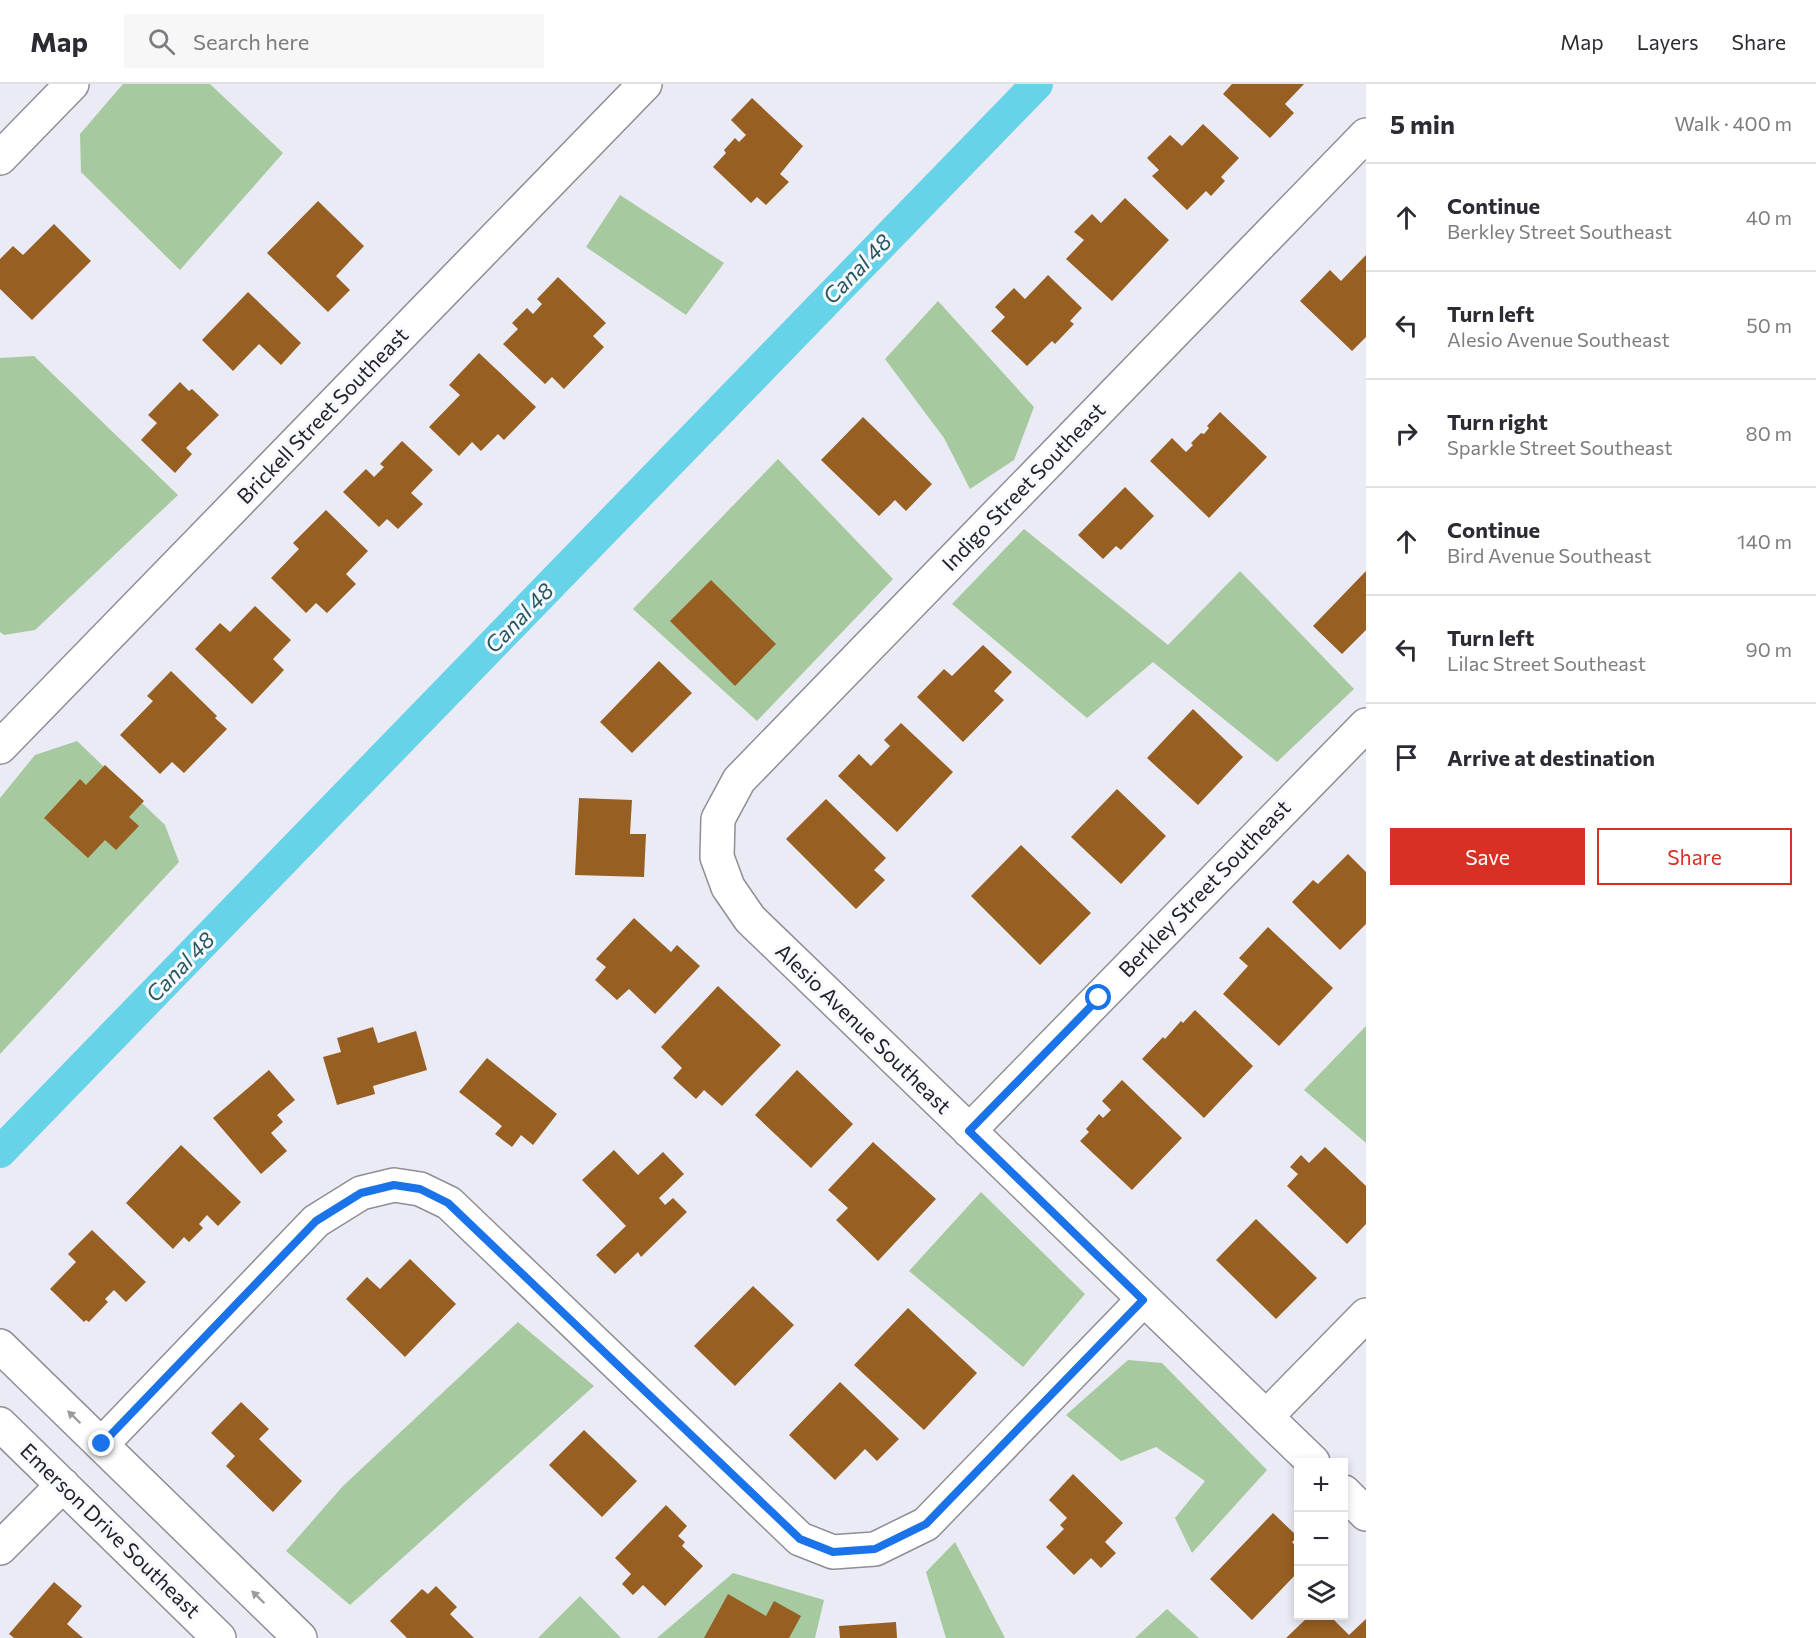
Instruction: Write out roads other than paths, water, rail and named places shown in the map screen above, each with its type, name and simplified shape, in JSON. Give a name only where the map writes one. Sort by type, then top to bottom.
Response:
[{"type":"street","points":[[0,158],[72,84]]},
{"type":"street","name":"Brickell Street Southeast","points":[[0,747],[645,84]]},
{"type":"street","name":"Indigo Street Southeast","points":[[717,857],[718,819],[739,780],[1366,135]]},
{"type":"street","name":"Berkley Street Southeast","points":[[969,1131],[1366,725]]},
{"type":"street","name":"Alesio Avenue Southeast","points":[[717,857],[728,886],[750,919],[1309,1458]]},
{"type":"street","points":[[102,1444],[316,1221],[361,1193],[394,1185],[420,1189],[448,1203],[800,1539],[833,1552],[875,1549],[926,1524],[1143,1300]]},
{"type":"street","points":[[1266,1417],[1366,1315]]},
{"type":"street","points":[[0,1346],[300,1638]]},
{"type":"street","name":"Emerson Drive Southeast","points":[[0,1424],[219,1638]]},
{"type":"street","points":[[0,1548],[63,1485]]},
{"type":"street","points":[[1348,1496],[1366,1514]]},
{"type":"waterway","name":"Canal 48","points":[[0,1152],[1037,84]]}]
